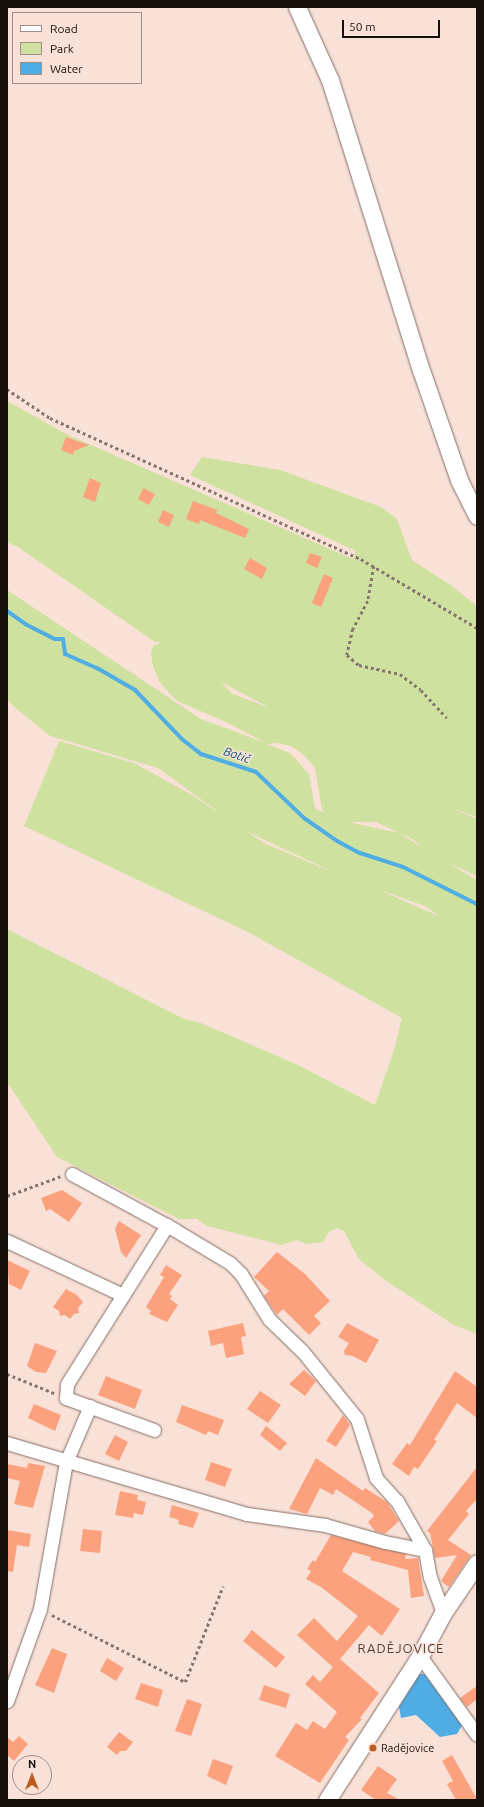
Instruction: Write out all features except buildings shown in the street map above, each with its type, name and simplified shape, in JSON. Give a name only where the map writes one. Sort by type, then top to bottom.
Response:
[{"type":"street","points":[[297,7],[330,80],[421,370],[459,480],[477,516]]},
{"type":"street","points":[[72,1174],[166,1225],[230,1263],[241,1274],[269,1319],[303,1352],[357,1419],[376,1478],[397,1501],[425,1550],[430,1577],[443,1613]]},
{"type":"street","points":[[154,1430],[66,1398],[67,1384],[166,1225]]},
{"type":"street","points":[[7,1241],[123,1295]]},
{"type":"street","points":[[7,1701],[40,1609],[66,1462],[90,1406]]},
{"type":"street","points":[[7,1443],[66,1462],[247,1514],[325,1525],[385,1542],[425,1550]]},
{"type":"street","points":[[330,1799],[420,1656],[443,1613],[477,1563]]},
{"type":"street","points":[[420,1656],[477,1735]]},
{"type":"path","points":[[7,389],[50,418],[374,566],[477,628]]},
{"type":"path","points":[[374,566],[368,602],[354,629],[347,655],[359,665],[400,674],[421,690],[447,718]]},
{"type":"path","points":[[7,1196],[50,1178],[72,1174]]},
{"type":"path","points":[[7,1374],[66,1398]]},
{"type":"path","points":[[40,1609],[185,1682],[223,1586]]},
{"type":"green space","points":[[7,401],[68,435],[353,559],[356,551],[190,475],[202,457],[280,470],[381,507],[397,519],[412,560],[452,586],[477,606],[477,817],[449,807],[477,819],[477,876],[448,863],[477,880],[477,1334],[454,1325],[385,1280],[359,1259],[344,1231],[337,1228],[329,1232],[323,1242],[307,1244],[297,1240],[282,1245],[207,1226],[197,1219],[179,1219],[57,1157],[7,1082],[7,929],[184,1019],[201,1023],[298,1065],[375,1105],[394,1050],[402,1018],[250,933],[24,826],[59,741],[134,763],[192,795],[224,816],[158,768],[50,736],[13,706],[7,699],[7,590],[201,719],[266,743],[224,721],[177,701],[160,683],[153,666],[151,653],[153,646],[161,642],[155,642],[18,547],[7,542]],"holes":[[[221,682],[270,708],[233,694]],[[277,743],[291,746],[304,755],[315,768],[322,809],[325,813],[315,809],[309,774],[290,753],[267,744]],[[348,822],[376,822],[414,840],[422,847],[399,833]],[[246,831],[335,873],[266,844]],[[377,889],[425,906],[441,917]]]},
{"type":"water","points":[[419,1674],[426,1674],[463,1724],[457,1734],[440,1737],[416,1715],[401,1718],[399,1707]]},
{"type":"waterway","name":"Botič","points":[[7,611],[27,625],[55,639],[63,639],[65,654],[97,668],[135,690],[183,740],[201,754],[256,772],[304,818],[337,841],[360,853],[403,867],[477,904]]},
{"type":"place","name":"Radějovice","points":[[373,1748]]},
{"type":"district","name":"RADĚJOVICE","points":[[401,1648]]}]
